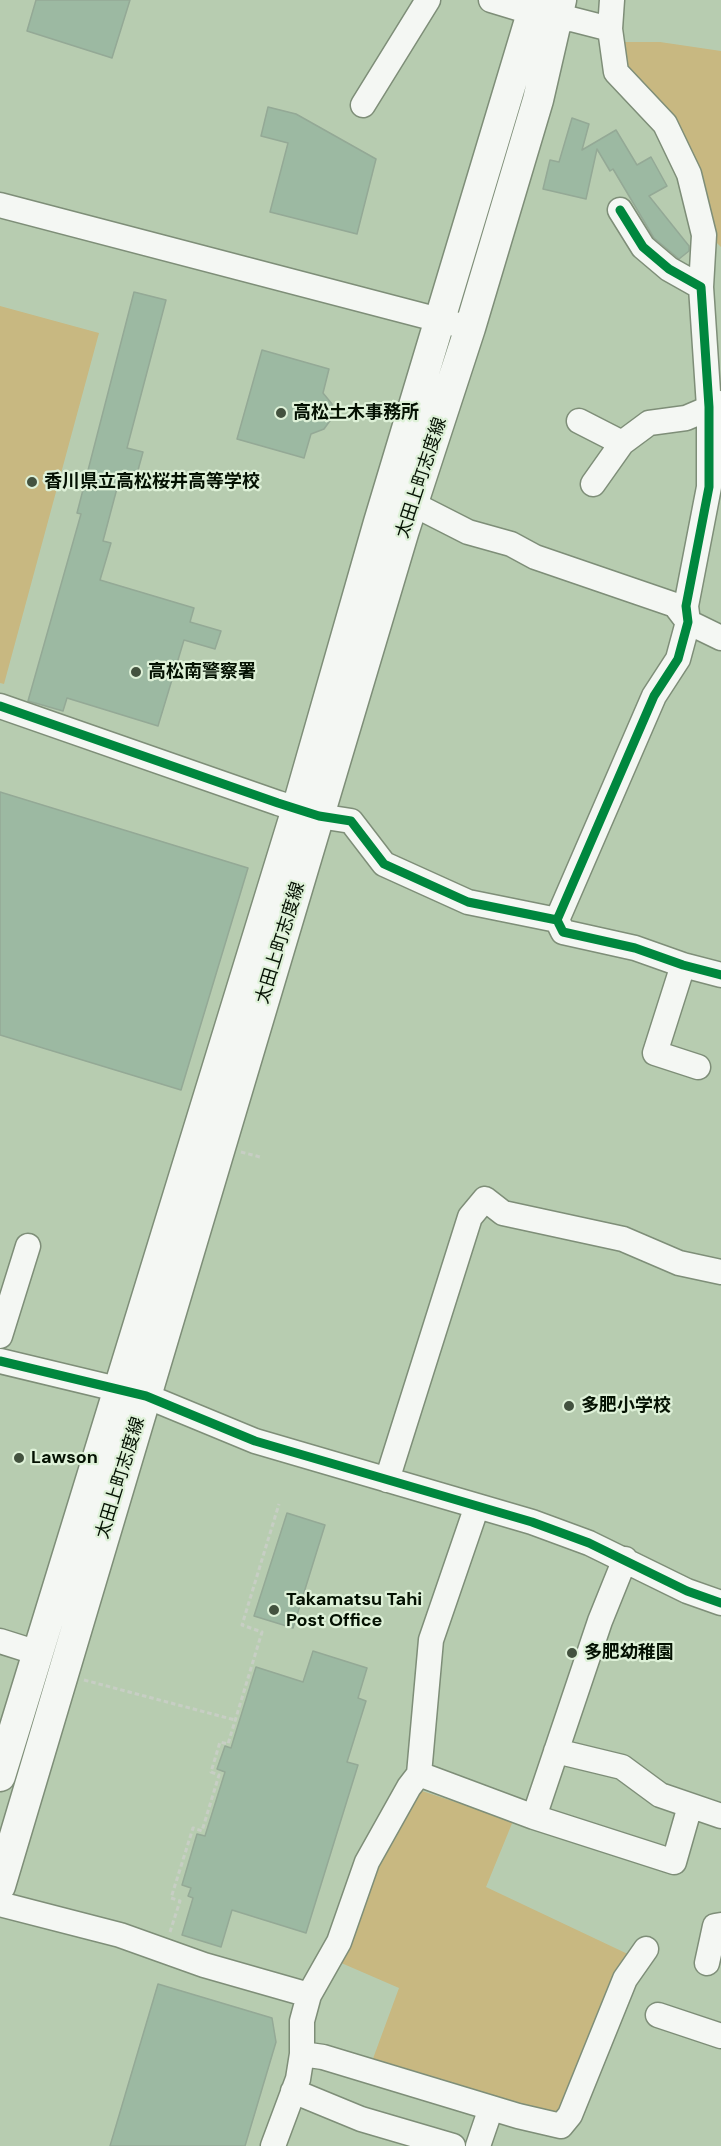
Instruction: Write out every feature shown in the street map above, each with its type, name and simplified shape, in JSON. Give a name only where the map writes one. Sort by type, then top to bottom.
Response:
[{"type":"main road","name":"太田上町志度線","points":[[399,519],[440,319],[547,8]]},
{"type":"main road","name":"太田上町志度線","points":[[0,1886],[132,1393],[399,519],[470,328],[538,100],[547,8]]},
{"type":"main road","name":"太田上町志度線","points":[[0,1776],[38,1653],[132,1393]]},
{"type":"street","points":[[363,105],[428,0]]},
{"type":"street","points":[[491,0],[547,8],[571,19],[610,29]]},
{"type":"street","points":[[612,0],[610,29],[616,72],[665,124],[689,174],[704,235],[701,287],[715,405],[709,487],[686,606],[688,622],[678,659],[654,696],[557,920],[563,932],[635,948],[683,965],[721,975]]},
{"type":"street","points":[[0,206],[470,328]]},
{"type":"street","points":[[620,210],[643,247],[669,269],[701,287]]},
{"type":"street","points":[[593,484],[622,443],[649,423],[686,418],[715,405]]},
{"type":"street","points":[[579,420],[622,443]]},
{"type":"street","points":[[399,519],[468,532],[511,544],[535,557],[675,605],[688,622],[721,638]]},
{"type":"street","points":[[0,706],[308,812],[351,821],[384,864],[468,902],[557,920]]},
{"type":"street","points":[[683,965],[655,1053],[698,1067]]},
{"type":"street","points":[[387,1480],[470,1217],[485,1199],[503,1213],[623,1239],[680,1263],[721,1272]]},
{"type":"street","points":[[0,1336],[28,1246]]},
{"type":"street","points":[[0,1361],[132,1393],[255,1441],[532,1522],[625,1559],[687,1591],[721,1603]]},
{"type":"street","points":[[273,2146],[293,2091],[302,2054],[302,2020],[309,1995],[339,1942],[367,1862],[419,1774],[431,1640],[477,1506]]},
{"type":"street","points":[[534,1817],[600,1621],[625,1559]]},
{"type":"street","points":[[0,1641],[38,1653]]},
{"type":"street","points":[[556,1751],[622,1767],[660,1795],[721,1816]]},
{"type":"street","points":[[419,1774],[534,1817],[674,1862],[690,1806]]},
{"type":"street","points":[[0,1904],[120,1935],[204,1965],[309,1995]]},
{"type":"street","points":[[707,1963],[715,1926],[721,1925]]},
{"type":"street","points":[[302,2054],[323,2057],[491,2108],[558,2136],[570,2115],[625,1979],[646,1949]]},
{"type":"street","points":[[658,2015],[721,2036]]},
{"type":"street","points":[[293,2091],[417,2141],[453,2146]]},
{"type":"street","points":[[478,2146],[491,2108]]},
{"type":"path","points":[[232,1149],[260,1157]]},
{"type":"path","points":[[164,1951],[180,1900],[171,1898],[193,1828],[202,1831],[219,1775],[211,1772],[220,1742],[228,1744],[262,1632],[242,1625],[279,1504]]},
{"type":"path","points":[[82,1680],[235,1720]]},
{"type":"shaded area","points":[[624,42],[660,42],[721,51],[721,247],[712,238],[621,64]]},
{"type":"shaded area","name":"香川県立高松桜井高等学校","points":[[0,306],[99,333],[4,684],[0,683]]},
{"type":"shaded area","points":[[416,1789],[513,1821],[486,1887],[632,1956],[559,2118],[371,2064],[399,1988],[339,1962],[372,1865]]},
{"type":"building","points":[[36,0],[130,0],[112,58],[27,31]]},
{"type":"building","points":[[268,107],[296,114],[376,159],[357,234],[270,212],[288,143],[261,136]]},
{"type":"building","points":[[572,118],[589,124],[582,150],[616,130],[637,165],[651,157],[667,186],[649,196],[689,246],[689,251],[679,259],[654,238],[613,169],[610,171],[597,149],[586,199],[543,189],[550,160],[559,162]]},
{"type":"building","points":[[134,292],[166,300],[127,448],[143,452],[135,481],[120,477],[103,541],[111,543],[100,580],[194,608],[190,622],[221,631],[215,649],[184,640],[158,726],[67,698],[63,711],[28,701],[81,514],[77,513]]},
{"type":"building","name":"高松土木事務所","points":[[262,350],[329,369],[323,393],[332,404],[332,418],[324,429],[311,434],[304,458],[237,439]]},
{"type":"building","points":[[0,792],[248,868],[181,1090],[0,1035]]},
{"type":"building","points":[[287,1513],[325,1525],[293,1628],[254,1616]]},
{"type":"building","points":[[313,1651],[367,1668],[358,1698],[366,1701],[347,1762],[358,1765],[306,1933],[232,1910],[221,1947],[182,1935],[193,1898],[188,1896],[191,1888],[182,1885],[197,1834],[205,1836],[225,1772],[217,1769],[225,1746],[231,1748],[256,1667],[303,1682]]},
{"type":"building","points":[[158,1984],[272,2018],[276,2042],[245,2146],[110,2146]]},
{"type":"cycle path","points":[[557,920],[654,696],[678,659],[688,622],[686,606],[709,487],[709,407],[701,287],[669,269],[643,247],[620,210]]},
{"type":"cycle path","points":[[0,706],[278,803],[319,816],[351,821],[384,864],[468,902],[557,920],[563,932],[635,948],[683,965],[721,975]]},
{"type":"cycle path","points":[[0,1361],[146,1396],[255,1441],[532,1522],[589,1543],[687,1591],[721,1603]]},
{"type":"place","name":"高松土木事務所","points":[[281,413]]},
{"type":"place","name":"香川県立高松桜井高等学校","points":[[32,482]]},
{"type":"place","name":"高松南警察署","points":[[136,672]]},
{"type":"place","name":"多肥小学校","points":[[569,1406]]},
{"type":"place","name":"Lawson","points":[[19,1458]]},
{"type":"place","name":"Takamatsu Tahi Post Office","points":[[274,1610]]},
{"type":"place","name":"多肥幼稚園","points":[[572,1653]]}]
